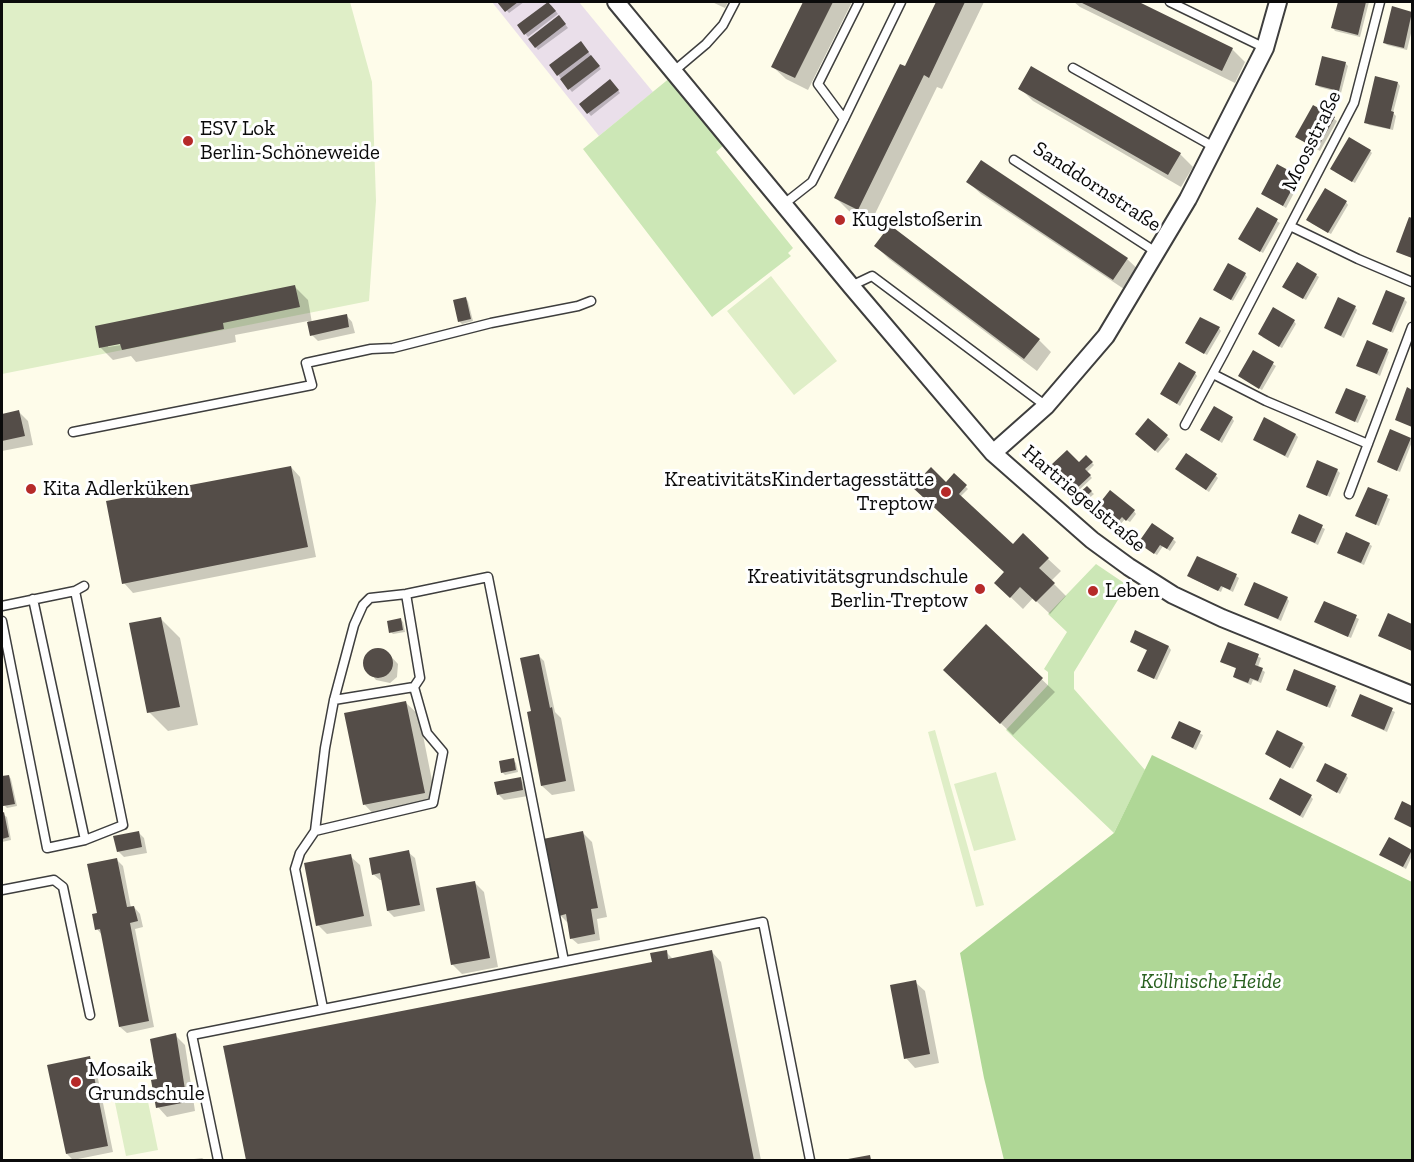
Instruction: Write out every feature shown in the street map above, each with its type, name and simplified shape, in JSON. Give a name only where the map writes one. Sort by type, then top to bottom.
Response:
[{"type":"street","name":"Hartriegelstraße","points":[[616,2],[851,286],[993,453],[1092,540],[1173,595],[1222,618],[1413,694]]},
{"type":"street","name":"Sanddornstraße","points":[[993,453],[1046,406],[1106,336],[1188,199],[1265,48],[1278,2]]},
{"type":"lane","points":[[674,71],[706,44],[723,25],[735,2]]},
{"type":"lane","points":[[844,120],[818,84],[858,2]]},
{"type":"lane","points":[[784,204],[812,182],[900,2]]},
{"type":"lane","points":[[1170,2],[1265,48]]},
{"type":"lane","name":"Moosstraße","points":[[1185,424],[1354,103],[1380,2]]},
{"type":"lane","points":[[1073,68],[1214,147]]},
{"type":"lane","name":"Sanddornstraße","points":[[1014,160],[1156,252]]},
{"type":"lane","points":[[1290,226],[1358,259],[1413,282]]},
{"type":"lane","points":[[851,286],[872,276],[1046,406]]},
{"type":"lane","points":[[73,432],[312,385],[306,363],[371,349],[393,348],[491,323],[578,306],[591,301]]},
{"type":"lane","points":[[1349,494],[1413,327]]},
{"type":"lane","points":[[1213,374],[1266,401],[1368,444]]},
{"type":"lane","points":[[323,1008],[295,869],[300,853],[315,831],[325,747],[334,700],[354,625],[363,604],[370,598],[406,594],[488,577],[564,961]]},
{"type":"lane","points":[[2,606],[75,591],[84,586]]},
{"type":"lane","points":[[2,621],[47,848],[85,840],[123,825],[75,591]]},
{"type":"lane","points":[[334,700],[414,687],[420,678],[406,594]]},
{"type":"lane","points":[[33,599],[85,840]]},
{"type":"lane","points":[[315,831],[433,803],[443,752],[427,733],[414,687]]},
{"type":"lane","points":[[2,890],[54,880],[63,886],[90,1015]]},
{"type":"lane","points":[[218,1161],[192,1035],[763,922],[810,1161]]},
{"type":"shaded area","points":[[492,2],[579,2],[653,92],[599,136]]},
{"type":"green space","name":"ESV Lok Berlin-Schöneweide","points":[[2,2],[350,2],[372,82],[376,201],[369,301],[2,374]]},
{"type":"green space","points":[[671,77],[725,144],[716,152],[793,248],[788,253],[791,256],[712,317],[583,149]]},
{"type":"green space","points":[[771,276],[837,361],[794,395],[727,311]]},
{"type":"green space","points":[[1096,564],[1127,585],[1074,672],[1074,689],[1145,770],[1114,833],[1006,730],[1048,685],[1048,672],[1044,669],[1067,632],[1048,614]]},
{"type":"green space","points":[[935,730],[984,905],[976,907],[928,732]]},
{"type":"green space","name":"Köllnische Heide","points":[[1152,755],[1412,882],[1412,1160],[1004,1160],[984,1078],[960,953],[1114,833]]},
{"type":"green space","points":[[996,772],[1016,840],[974,851],[954,784]]},
{"type":"green space","points":[[146,1092],[158,1150],[126,1156],[114,1098]]},
{"type":"building","points":[[497,2],[518,2],[505,12]]},
{"type":"building","points":[[548,2],[556,11],[524,35],[517,25]]},
{"type":"building","points":[[803,2],[833,2],[795,78],[771,67]]},
{"type":"building","points":[[936,2],[965,2],[929,78],[924,75],[858,210],[834,198],[900,64],[905,66]]},
{"type":"building","points":[[1080,2],[1139,2],[1233,48],[1222,71]]},
{"type":"building","points":[[1338,2],[1366,2],[1358,35],[1331,28]]},
{"type":"building","points":[[1392,6],[1412,12],[1404,48],[1383,43]]},
{"type":"building","points":[[559,15],[566,24],[535,48],[528,39]]},
{"type":"building","points":[[581,41],[589,52],[557,76],[549,65]]},
{"type":"building","points":[[591,55],[600,66],[568,90],[560,79]]},
{"type":"building","points":[[1322,56],[1346,62],[1339,91],[1315,85]]},
{"type":"building","points":[[1031,66],[1181,153],[1168,175],[1018,89]]},
{"type":"building","points":[[1375,76],[1398,82],[1391,111],[1394,112],[1390,129],[1364,123]]},
{"type":"building","points":[[610,79],[619,90],[587,114],[579,104]]},
{"type":"building","points":[[1313,105],[1335,117],[1317,149],[1295,137]]},
{"type":"building","points":[[1349,137],[1371,150],[1352,182],[1330,169]]},
{"type":"building","points":[[981,160],[1128,258],[1113,280],[966,182]]},
{"type":"building","points":[[1277,164],[1299,176],[1283,206],[1261,194]]},
{"type":"building","points":[[1325,188],[1347,201],[1328,233],[1306,220]]},
{"type":"building","points":[[1257,207],[1278,219],[1260,252],[1238,239]]},
{"type":"building","points":[[1409,217],[1412,218],[1412,258],[1396,252]]},
{"type":"building","points":[[890,225],[1040,339],[1024,359],[874,246]]},
{"type":"building","points":[[1297,262],[1317,274],[1303,299],[1282,287]]},
{"type":"building","points":[[1228,263],[1246,273],[1231,300],[1213,290]]},
{"type":"building","points":[[295,285],[300,307],[223,323],[224,329],[122,350],[120,344],[99,348],[95,326]]},
{"type":"building","points":[[1386,290],[1405,298],[1391,332],[1372,324]]},
{"type":"building","points":[[466,297],[471,319],[458,322],[453,300]]},
{"type":"building","points":[[1338,297],[1356,306],[1341,336],[1324,328]]},
{"type":"building","points":[[1273,307],[1295,320],[1279,347],[1258,334]]},
{"type":"building","points":[[347,314],[349,327],[310,336],[307,322]]},
{"type":"building","points":[[1200,317],[1220,327],[1204,354],[1185,343]]},
{"type":"building","points":[[1367,340],[1388,349],[1377,374],[1356,366]]},
{"type":"building","points":[[1253,350],[1274,362],[1259,389],[1238,376]]},
{"type":"building","points":[[1179,362],[1196,372],[1177,404],[1160,394]]},
{"type":"building","points":[[1407,387],[1412,390],[1412,427],[1395,420]]},
{"type":"building","points":[[1346,388],[1366,396],[1355,422],[1335,413]]},
{"type":"building","points":[[1214,406],[1233,417],[1219,441],[1200,430]]},
{"type":"building","points":[[19,410],[25,436],[2,441],[2,414]]},
{"type":"building","points":[[1264,417],[1296,434],[1285,456],[1253,440]]},
{"type":"building","points":[[1148,418],[1168,435],[1155,451],[1135,434]]},
{"type":"building","points":[[1390,429],[1411,438],[1397,471],[1377,462]]},
{"type":"building","points":[[1067,450],[1079,462],[1086,455],[1093,462],[1085,469],[1091,475],[1075,490],[1051,465]]},
{"type":"building","points":[[1186,453],[1217,474],[1206,490],[1175,469]]},
{"type":"building","points":[[1317,460],[1338,469],[1327,496],[1306,487]]},
{"type":"building","points":[[291,466],[308,547],[122,584],[106,501]]},
{"type":"building","points":[[931,467],[946,482],[954,473],[967,485],[959,494],[1013,544],[1023,533],[1049,558],[1039,568],[1055,583],[1036,602],[1020,587],[1010,598],[994,583],[1004,572],[912,487]]},
{"type":"building","points":[[1087,486],[1092,491],[1083,499],[1078,494]]},
{"type":"building","points":[[1368,487],[1388,495],[1376,525],[1355,516]]},
{"type":"building","points":[[1110,490],[1135,510],[1126,521],[1122,517],[1115,525],[1095,509]]},
{"type":"building","points":[[1299,514],[1323,525],[1315,543],[1291,533]]},
{"type":"building","points":[[1152,523],[1174,538],[1167,549],[1160,545],[1154,554],[1138,543]]},
{"type":"building","points":[[1346,532],[1370,543],[1361,563],[1337,553]]},
{"type":"building","points":[[1197,556],[1237,574],[1230,590],[1221,586],[1218,591],[1187,576]]},
{"type":"building","points":[[1254,582],[1288,597],[1278,619],[1244,605]]},
{"type":"building","points":[[1324,601],[1357,615],[1348,637],[1314,622]]},
{"type":"building","points":[[1388,613],[1412,624],[1412,651],[1378,636]]},
{"type":"building","points":[[161,617],[180,707],[147,713],[129,623]]},
{"type":"building","points":[[401,618],[403,630],[389,633],[387,621]]},
{"type":"building","points":[[986,624],[1043,678],[1000,724],[943,670]]},
{"type":"building","points":[[1135,630],[1169,646],[1154,679],[1137,671],[1147,650],[1130,642]]},
{"type":"building","points":[[1228,642],[1259,654],[1255,665],[1263,668],[1258,681],[1250,678],[1248,683],[1233,677],[1236,668],[1220,662]]},
{"type":"building","points":[[378,648],[389,652],[393,663],[389,674],[378,678],[367,674],[363,663],[367,652]]},
{"type":"building","points":[[539,654],[566,781],[541,786],[527,712],[531,711],[520,658]]},
{"type":"building","points":[[1294,669],[1336,686],[1327,707],[1286,690]]},
{"type":"building","points":[[1360,694],[1393,708],[1384,730],[1351,716]]},
{"type":"building","points":[[406,701],[425,793],[363,805],[344,713]]},
{"type":"building","points":[[1179,721],[1201,731],[1193,748],[1171,738]]},
{"type":"building","points":[[1277,730],[1303,743],[1290,768],[1265,754]]},
{"type":"building","points":[[514,758],[516,770],[501,773],[499,761]]},
{"type":"building","points":[[1325,763],[1347,774],[1337,793],[1316,781]]},
{"type":"building","points":[[9,775],[15,804],[3,806],[2,776]]},
{"type":"building","points":[[521,777],[523,790],[497,795],[494,782]]},
{"type":"building","points":[[1280,778],[1312,795],[1300,816],[1269,799]]},
{"type":"building","points":[[1402,801],[1412,806],[1412,828],[1394,819]]},
{"type":"building","points":[[4,812],[9,837],[2,839],[2,813]]},
{"type":"building","points":[[139,831],[142,847],[117,852],[113,836]]},
{"type":"building","points":[[583,831],[598,908],[591,909],[595,934],[570,939],[566,914],[559,916],[543,839]]},
{"type":"building","points":[[1389,837],[1412,850],[1403,867],[1379,855]]},
{"type":"building","points":[[409,850],[420,905],[387,911],[380,873],[372,875],[369,858]]},
{"type":"building","points":[[351,854],[364,916],[316,926],[304,863]]},
{"type":"building","points":[[117,858],[127,907],[134,906],[138,921],[130,923],[149,1021],[119,1027],[100,929],[95,930],[92,914],[97,913],[87,864]]},
{"type":"building","points":[[475,881],[490,958],[451,965],[436,888]]},
{"type":"building","points":[[667,950],[668,959],[712,950],[754,1160],[246,1160],[223,1046],[652,962],[650,953]]},
{"type":"building","points":[[916,980],[930,1054],[904,1059],[890,985]]},
{"type":"building","points":[[176,1033],[187,1102],[156,1108],[151,1080],[157,1079],[150,1039]]},
{"type":"building","points":[[90,1056],[108,1146],[66,1154],[47,1065]]},
{"type":"building","points":[[870,1155],[871,1160],[848,1160],[848,1159]]},
{"type":"place","name":"ESV Lok Berlin-Schöneweide","points":[[188,141]]},
{"type":"place","name":"Kugelstoßerin","points":[[840,220]]},
{"type":"place","name":"Kita Adlerküken","points":[[31,489]]},
{"type":"place","name":"KreativitätsKindertagesstätte Treptow","points":[[946,492]]},
{"type":"place","name":"Kreativitätsgrundschule Berlin-Treptow","points":[[980,589]]},
{"type":"place","name":"Leben","points":[[1093,591]]},
{"type":"place","name":"Mosaik Grundschule","points":[[76,1082]]}]
